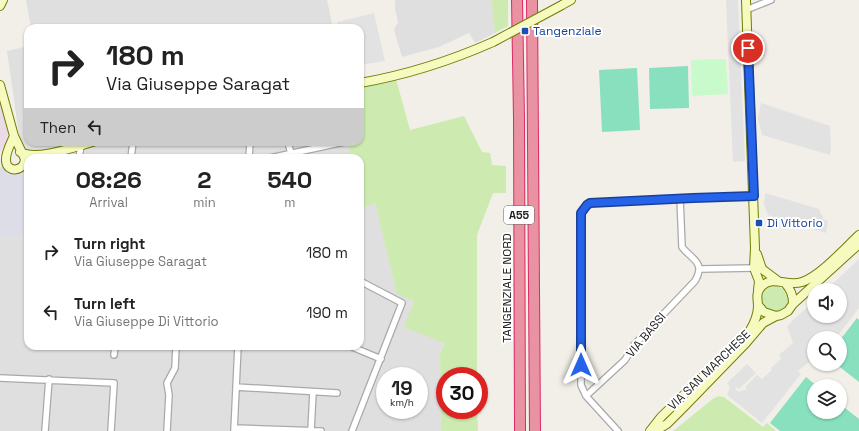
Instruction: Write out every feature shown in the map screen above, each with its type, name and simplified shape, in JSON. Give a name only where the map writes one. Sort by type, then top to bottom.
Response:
[{"type":"highway","name":"TANGENZIALE NORD","points":[[517,0],[520,431]]},
{"type":"highway","name":"A55","points":[[532,0],[535,431]]},
{"type":"street","points":[[0,6],[3,0]]},
{"type":"street","points":[[364,82],[419,70],[464,54],[493,42],[571,0]]},
{"type":"street","points":[[746,0],[755,248],[762,269],[790,290],[793,297],[793,304]]},
{"type":"street","points":[[746,10],[771,0]]},
{"type":"street","points":[[0,85],[14,136],[24,158]]},
{"type":"street","points":[[9,167],[6,162],[7,155],[14,136]]},
{"type":"street","points":[[51,154],[81,146],[80,154]]},
{"type":"street","points":[[299,154],[329,146]]},
{"type":"street","points":[[0,161],[13,151],[28,154]]},
{"type":"street","points":[[0,167],[9,167],[16,170],[24,165]]},
{"type":"street","points":[[618,431],[586,396],[581,385],[582,210],[590,203],[754,196]]},
{"type":"street","points":[[680,198],[682,247],[694,258],[700,269],[754,268]]},
{"type":"street","points":[[758,291],[766,283],[771,281],[804,282],[821,270],[859,235]]},
{"type":"street","name":"VIA SAN MARCHESE","points":[[655,431],[667,424],[686,405],[750,340],[763,323],[788,311],[793,304],[859,244]]},
{"type":"street","name":"VIA SAN MARCHESE","points":[[650,431],[661,417],[749,332],[754,325],[758,305],[757,298],[759,281],[754,268],[755,248]]},
{"type":"street","name":"VIA BASSI","points":[[586,396],[625,360],[634,345],[695,281],[700,269]]},
{"type":"street","points":[[352,431],[402,303],[364,283]]},
{"type":"street","points":[[758,305],[764,312],[776,316]]},
{"type":"street","points":[[114,356],[115,350]]},
{"type":"street","points":[[167,431],[167,383],[175,368],[176,350]]},
{"type":"street","points":[[238,350],[234,429],[321,431]]},
{"type":"street","points":[[360,350],[381,359]]},
{"type":"street","points":[[0,378],[114,383],[111,431]]},
{"type":"street","points":[[45,431],[49,379]]},
{"type":"street","points":[[236,387],[337,393]]},
{"type":"street","points":[[311,430],[314,392]]},
{"type":"shaded area","points":[[26,0],[327,0],[332,24],[30,24]]},
{"type":"shaded area","points":[[395,0],[492,0],[495,33],[475,43],[469,33],[439,47],[402,57],[394,30],[398,22],[395,9]]},
{"type":"shaded area","points":[[726,0],[738,0],[745,161],[733,162]]},
{"type":"shaded area","points":[[374,13],[385,61],[364,64],[364,24],[338,24],[337,22]]},
{"type":"shaded area","points":[[24,47],[24,146],[348,146],[350,154],[24,154],[24,350],[364,350],[364,207],[375,202],[397,293],[414,301],[444,342],[440,354],[440,367],[436,367],[436,419],[441,419],[441,431],[0,431],[0,168],[21,162],[20,142],[7,51]]},
{"type":"shaded area","points":[[0,103],[8,133],[7,140],[0,152]]},
{"type":"shaded area","points":[[761,103],[830,126],[830,155],[762,135],[758,119]]},
{"type":"shaded area","points":[[24,162],[24,236],[0,235],[0,167],[9,167]]},
{"type":"shaded area","points":[[765,193],[819,209],[824,220],[828,221],[826,233],[768,215],[764,204]]},
{"type":"shaded area","points":[[859,259],[859,308],[841,331],[807,331],[807,364],[798,371],[801,374],[762,423],[727,395],[730,387],[727,383],[747,364],[756,373],[739,389],[737,387],[735,388],[738,392],[747,389],[745,387],[757,375],[762,379],[772,370],[771,368],[781,359],[779,355],[793,343],[787,326],[807,307],[807,323],[847,323],[847,283],[833,283]]},
{"type":"green space","points":[[492,0],[508,0],[508,26],[495,33],[493,17]]},
{"type":"green space","points":[[726,59],[728,94],[692,96],[691,60]]},
{"type":"green space","points":[[688,66],[689,108],[650,109],[649,68]]},
{"type":"green space","points":[[637,68],[640,130],[602,132],[599,70]]},
{"type":"green space","points":[[396,79],[410,130],[464,116],[482,152],[490,153],[492,165],[506,166],[506,193],[493,193],[477,235],[477,367],[440,367],[440,354],[444,343],[404,327],[414,301],[397,294],[375,203],[364,207],[364,154],[350,154],[348,146],[364,146],[364,85]]},
{"type":"green space","points":[[775,286],[784,290],[788,299],[784,308],[775,312],[766,308],[762,299],[766,290]]},
{"type":"green space","points":[[857,318],[859,320],[859,382],[845,371],[847,371],[847,331]]},
{"type":"green space","points":[[806,377],[808,379],[807,379],[807,419],[847,419],[847,410],[859,419],[859,431],[780,431],[770,423]]},
{"type":"green space","points":[[719,396],[724,397],[763,427],[767,423],[776,431],[673,431],[714,398]]},
{"type":"green space","points":[[441,419],[477,419],[478,431],[441,431]]},
{"type":"place","name":"Tangenziale","points":[[525,31]]},
{"type":"place","name":"Di Vittorio","points":[[759,223]]},
{"type":"route","points":[[581,365],[581,213],[587,205],[590,203],[754,196],[748,48]]}]
